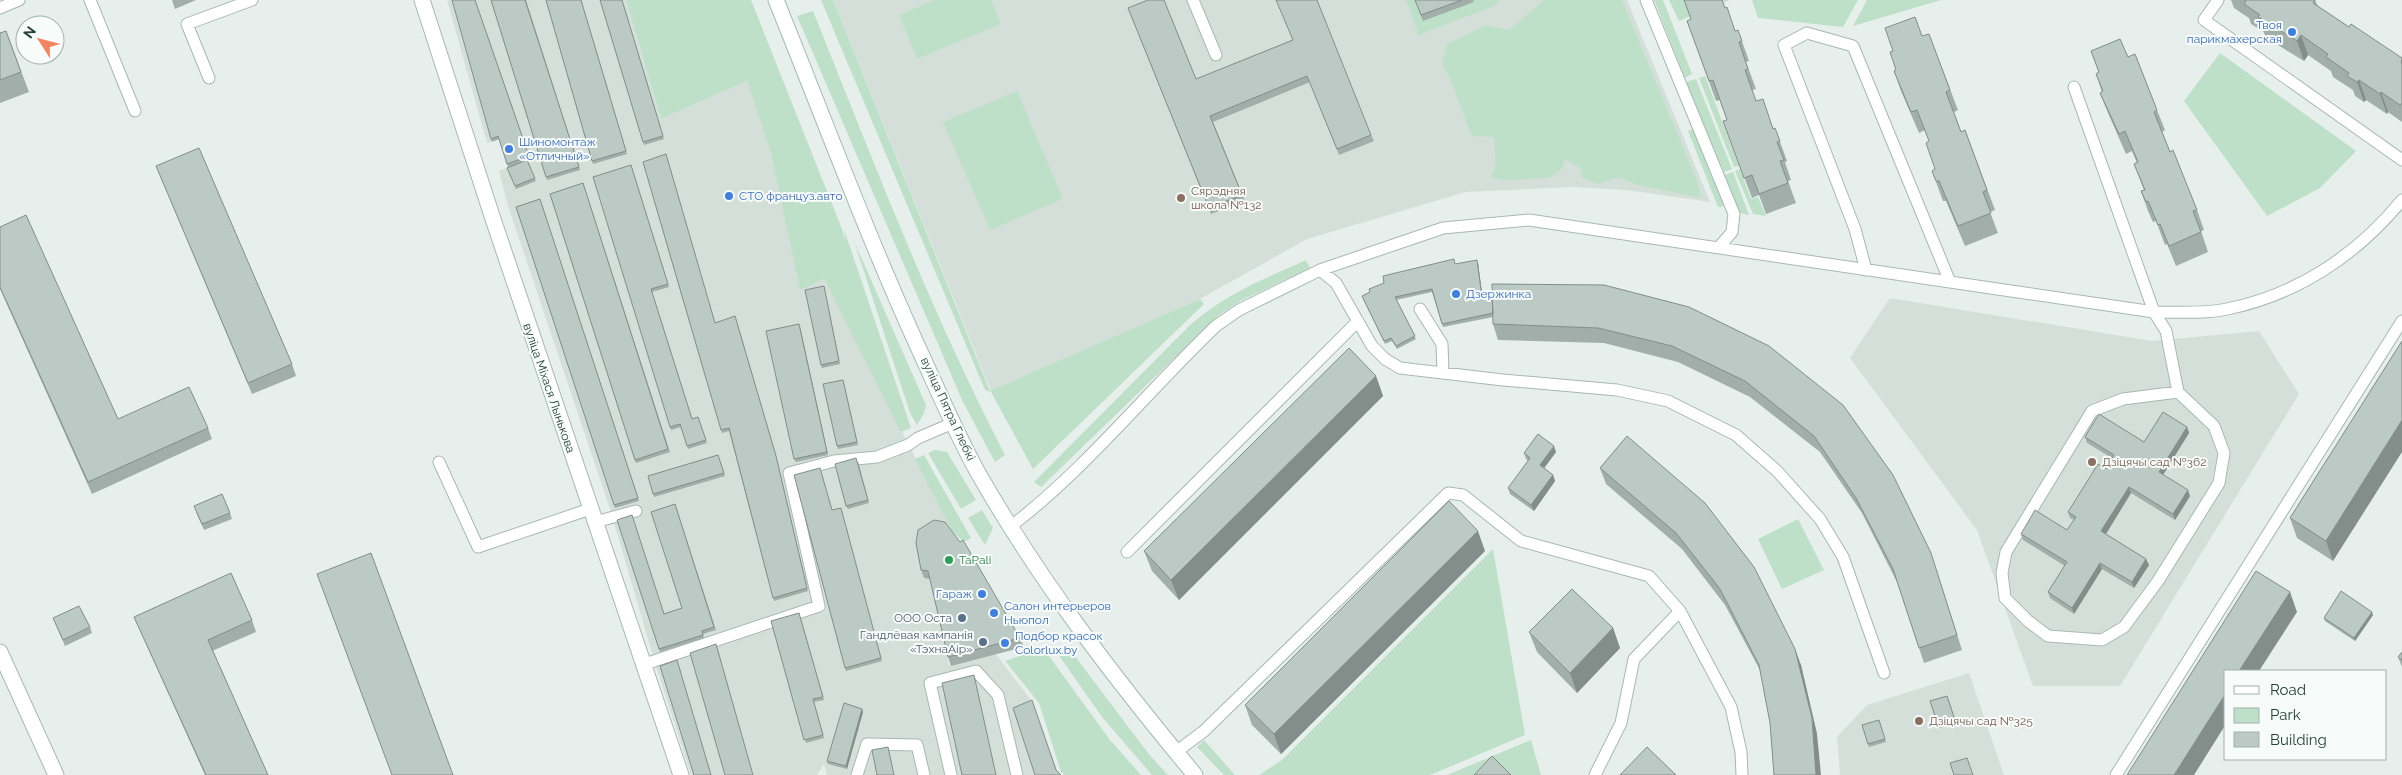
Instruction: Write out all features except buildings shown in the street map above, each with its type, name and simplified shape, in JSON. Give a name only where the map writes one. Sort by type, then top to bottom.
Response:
[{"type":"street","name":"вуліца Міхася Лынькова","points":[[422,0],[492,219],[681,775]]},
{"type":"street","name":"вуліца Пятра Глебкі","points":[[776,0],[875,252],[953,423],[978,472],[1010,527],[1060,602],[1111,672],[1195,775]]},
{"type":"street","points":[[0,652],[56,775]]},
{"type":"lane","points":[[0,8],[19,0]]},
{"type":"lane","points":[[90,0],[135,111]]},
{"type":"lane","points":[[209,78],[187,24],[252,0]]},
{"type":"lane","points":[[1193,0],[1216,55]]},
{"type":"lane","points":[[1646,0],[1734,214],[1732,232],[1719,247]]},
{"type":"lane","points":[[2218,0],[2204,20],[2402,160]]},
{"type":"lane","points":[[1866,270],[1855,229],[1784,44],[1808,33],[1853,46],[1950,282]]},
{"type":"lane","points":[[2074,87],[2154,312],[2166,331],[2178,392],[2214,426],[2224,453],[2219,483],[2158,581],[2124,627],[2102,640],[2048,636],[2028,621],[2005,598],[2002,573],[2006,552],[2092,411],[2123,399],[2178,392]]},
{"type":"lane","points":[[1010,527],[1035,508],[1216,326],[1239,310],[1320,270],[1443,228],[1529,220],[2154,312],[2188,313],[2226,309],[2296,287],[2324,271],[2357,246],[2402,200]]},
{"type":"lane","points":[[1320,270],[1336,283],[1372,346],[1385,359],[1400,368],[1617,390],[1668,401],[1736,435],[1777,471],[1820,519],[1843,557],[1884,673]]},
{"type":"lane","points":[[1420,309],[1442,344],[1443,373]]},
{"type":"lane","points":[[1128,552],[1358,321]]},
{"type":"lane","points":[[2116,775],[2402,321]]},
{"type":"lane","points":[[642,664],[819,606],[789,473],[834,461],[877,457],[908,445],[918,438],[953,423]]},
{"type":"lane","points":[[439,462],[478,547],[592,516],[636,511]]},
{"type":"lane","points":[[1176,752],[1204,730],[1448,493],[1463,495],[1521,541],[1649,576],[1680,611],[1711,666],[1731,707],[1741,752],[1742,775]]},
{"type":"lane","points":[[1595,775],[1621,723],[1634,659],[1680,611]]},
{"type":"lane","points":[[950,775],[930,683],[976,670],[998,695],[1018,775]]},
{"type":"lane","points":[[857,775],[867,744],[916,745],[924,775]]},
{"type":"shaded area","points":[[447,0],[626,0],[661,119],[747,81],[770,150],[800,289],[824,279],[950,525],[931,580],[949,666],[996,654],[1033,703],[1059,775],[827,775],[824,764],[817,775],[691,775],[654,660],[610,509],[508,206],[499,171],[508,167],[499,139],[487,143]]},
{"type":"shaded area","name":"Сярэдняя школа №132","points":[[833,0],[1627,0],[1710,202],[1627,190],[1573,187],[1466,192],[1307,239],[1200,299],[991,391]]},
{"type":"shaded area","name":"Дзіцячы сад №362","points":[[1890,298],[2152,341],[2259,331],[2299,394],[2120,686],[2033,686],[1977,530],[1850,358]]},
{"type":"shaded area","name":"Дзіцячы сад №325","points":[[1969,673],[2004,775],[1840,775],[1837,737],[1867,705]]},
{"type":"green space","points":[[626,0],[751,0],[842,229],[845,242],[844,230],[911,428],[901,432],[824,279],[800,290],[770,150],[747,81],[661,119]]},
{"type":"green space","points":[[821,0],[833,0],[990,391],[1200,299],[1204,304],[1033,469],[991,392],[985,390]]},
{"type":"green space","points":[[935,0],[991,0],[1001,24],[917,59],[899,15]]},
{"type":"green space","points":[[1406,0],[1415,0],[1424,21],[1473,0],[1498,0],[1499,4],[1419,35]]},
{"type":"green space","points":[[1544,0],[1622,0],[1697,181],[1701,198],[1638,185],[1618,177],[1599,184],[1583,179],[1580,168],[1565,159],[1562,169],[1549,178],[1505,180],[1491,177],[1496,163],[1494,137],[1472,136],[1451,81],[1442,64],[1447,44],[1486,25],[1509,30]]},
{"type":"green space","points":[[1654,0],[1663,0],[1692,74],[1685,78]]},
{"type":"green space","points":[[1669,0],[1730,0],[1679,21]]},
{"type":"green space","points":[[1752,0],[1858,0],[1843,27],[1758,18]]},
{"type":"green space","points":[[1867,0],[1941,0],[1853,26]]},
{"type":"green space","points":[[813,11],[928,291],[952,346],[1005,455],[995,462],[962,400],[797,16]]},
{"type":"green space","points":[[2220,53],[2356,151],[2320,188],[2267,216],[2184,101]]},
{"type":"green space","points":[[1705,76],[1739,166],[1734,167],[1699,78]]},
{"type":"green space","points":[[1696,79],[1732,169],[1724,172],[1686,82]]},
{"type":"green space","points":[[1017,91],[1063,199],[990,230],[943,122]]},
{"type":"green space","points":[[1695,128],[1725,203],[1722,207],[1718,207],[1688,131]]},
{"type":"green space","points":[[1740,169],[1751,199],[1758,197],[1766,216],[1753,214],[1735,171]]},
{"type":"green space","points":[[1733,172],[1749,215],[1740,213],[1724,175]]},
{"type":"green space","points":[[854,241],[926,405],[917,425],[910,413]]},
{"type":"green space","points":[[1306,260],[1310,268],[1240,301],[1219,315],[1041,487],[1034,482],[1190,325],[1231,296]]},
{"type":"green space","points":[[935,450],[947,452],[976,500],[961,509],[928,453]]},
{"type":"green space","points":[[924,455],[971,538],[964,542],[952,531],[915,459]]},
{"type":"green space","points":[[982,510],[993,528],[985,545],[968,518]]},
{"type":"green space","points":[[1798,519],[1824,570],[1782,589],[1758,539]]},
{"type":"green space","points":[[1493,549],[1525,735],[1430,775],[1259,775],[1282,760]]},
{"type":"green space","points":[[1043,648],[1110,740],[1141,775],[1065,775],[1061,772],[1039,703],[1005,661]]},
{"type":"green space","points":[[1055,650],[1071,651],[1148,753],[1168,775],[1152,775],[1102,717]]},
{"type":"green space","points":[[1204,740],[1235,775],[1224,775],[1197,747]]},
{"type":"green space","points":[[1531,740],[1541,775],[1447,775]]},
{"type":"place","name":"Твоя парикмахерская","points":[[2292,32]]},
{"type":"place","name":"Шиномонтаж «Отличный»","points":[[509,149]]},
{"type":"place","name":"СТО француз.авто","points":[[729,196]]},
{"type":"place","name":"Сярэдняя школа №132","points":[[1181,198]]},
{"type":"place","name":"Дзержинка","points":[[1456,294]]},
{"type":"place","name":"Дзіцячы сад №362","points":[[2092,462]]},
{"type":"place","name":"TaPali","points":[[949,560]]},
{"type":"place","name":"Гараж","points":[[982,594]]},
{"type":"place","name":"Салон интерьеров Ньюпол","points":[[994,613]]},
{"type":"place","name":"ООО Оста","points":[[962,618]]},
{"type":"place","name":"Гандлёвая кампанія «ТэхнаАір»","points":[[983,642]]},
{"type":"place","name":"Подбор красок Colorlux.by","points":[[1005,643]]},
{"type":"place","name":"Дзіцячы сад №325","points":[[1919,721]]}]
